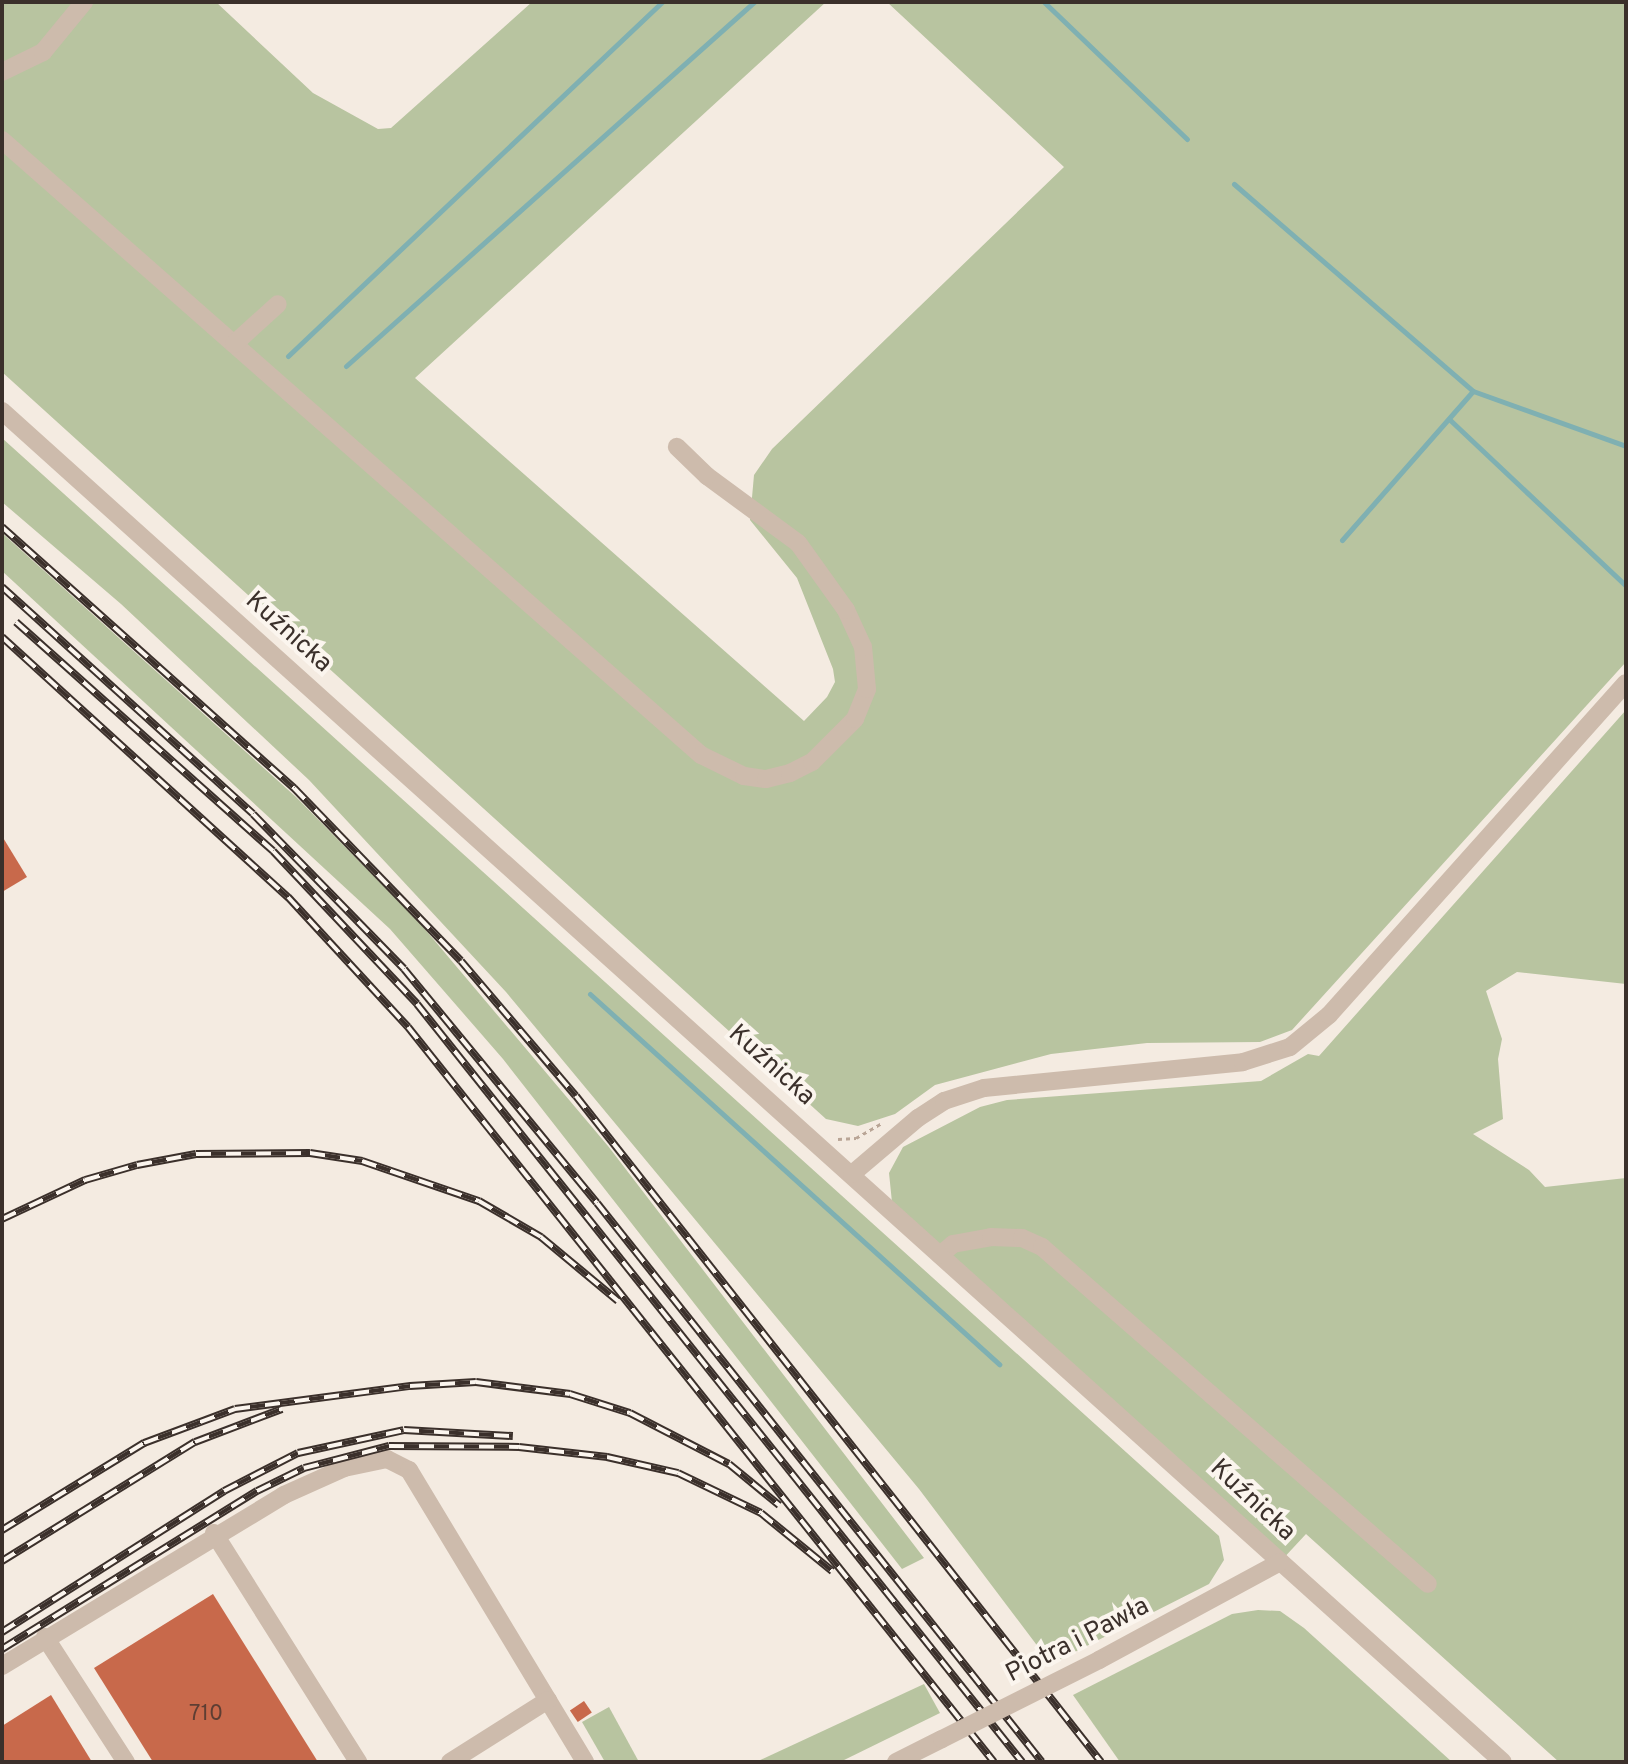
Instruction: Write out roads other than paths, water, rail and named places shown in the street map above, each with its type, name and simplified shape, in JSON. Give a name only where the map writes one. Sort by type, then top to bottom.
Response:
[{"type":"street","points":[[2,72],[43,52],[84,2]]},
{"type":"street","points":[[2,140],[701,755],[744,776],[766,779],[790,773],[812,762],[855,719],[867,689],[863,647],[846,610],[798,543],[677,447]]},
{"type":"street","points":[[234,344],[278,304]]},
{"type":"street","name":"Kuźnicka","points":[[2,411],[1503,1762]]},
{"type":"street","points":[[852,1174],[893,1135],[944,1101],[984,1088],[1243,1062],[1290,1047],[1329,1015],[1626,683]]},
{"type":"street","points":[[940,1255],[953,1244],[991,1237],[1022,1238],[1042,1247],[1428,1584]]},
{"type":"street","points":[[2,1666],[214,1533],[344,1468],[387,1459],[400,1463],[585,1762]]},
{"type":"street","points":[[214,1533],[358,1762]]},
{"type":"street","name":"Piotra i Pawła","points":[[896,1762],[1099,1660],[1280,1562]]},
{"type":"street","points":[[45,1637],[126,1762]]},
{"type":"street","points":[[450,1762],[548,1700]]},
{"type":"waterway","points":[[288,356],[662,2]]},
{"type":"waterway","points":[[346,366],[754,2]]},
{"type":"waterway","points":[[1044,2],[1187,139]]},
{"type":"waterway","points":[[1234,184],[1473,391],[1626,446]]},
{"type":"waterway","points":[[1342,540],[1473,391]]},
{"type":"waterway","points":[[1449,419],[1626,586]]},
{"type":"waterway","points":[[590,994],[999,1364]]},
{"type":"railway","points":[[2,527],[294,788],[461,961],[576,1096],[1101,1762]]},
{"type":"railway","points":[[2,587],[253,814],[404,969],[597,1203],[1042,1762]]},
{"type":"railway","points":[[16,622],[273,851],[417,1004],[1022,1762]]},
{"type":"railway","points":[[2,637],[288,897],[408,1027],[994,1762]]},
{"type":"railway","points":[[2,1219],[85,1180],[137,1165],[196,1154],[310,1153],[362,1161],[479,1201],[541,1237],[618,1301]]},
{"type":"railway","points":[[2,1530],[144,1443],[235,1409],[410,1386],[476,1382],[570,1394],[630,1413],[729,1464],[779,1505]]},
{"type":"railway","points":[[2,1561],[195,1442],[282,1409]]},
{"type":"railway","points":[[2,1632],[224,1491],[298,1453],[404,1430],[513,1436]]},
{"type":"railway","points":[[2,1649],[257,1491],[304,1468],[389,1446],[519,1447],[607,1457],[678,1473],[761,1513],[832,1571]]}]
